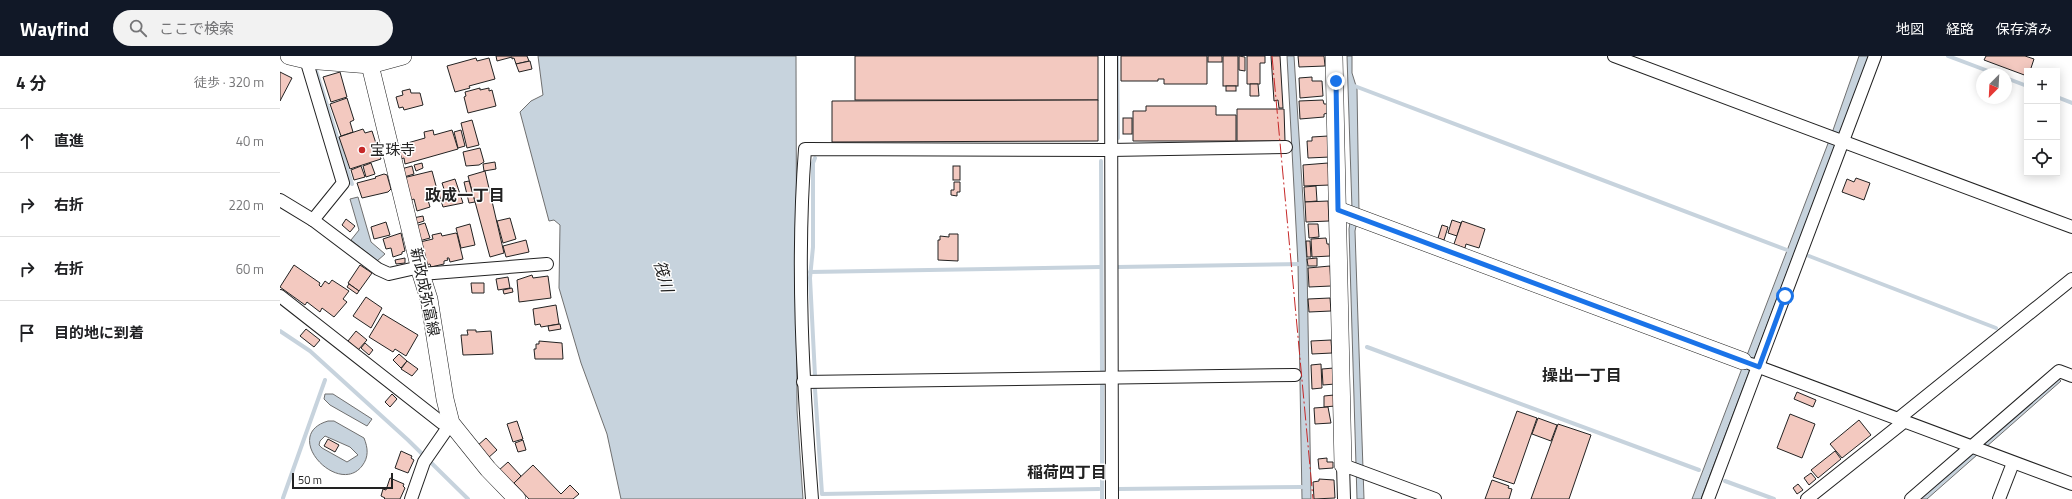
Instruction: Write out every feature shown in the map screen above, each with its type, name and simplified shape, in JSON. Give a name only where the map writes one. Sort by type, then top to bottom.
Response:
[{"type":"street","points":[[289,56],[368,60],[403,56]]},
{"type":"street","points":[[1111,56],[1110,150],[1112,499]]},
{"type":"street","points":[[1334,56],[1342,212],[1348,466],[1344,499]]},
{"type":"street","points":[[1614,56],[2072,227]]},
{"type":"street","points":[[1708,499],[1752,364],[1875,56]]},
{"type":"street","points":[[306,58],[343,183],[313,220]]},
{"type":"street","name":"新政成弥富線","points":[[368,60],[420,271],[429,299],[445,399],[451,423],[488,468],[517,499]]},
{"type":"street","points":[[812,499],[803,382],[801,263],[805,149],[1110,150],[1286,147]]},
{"type":"street","points":[[280,200],[313,220],[378,269],[389,274],[547,264]]},
{"type":"street","points":[[1342,212],[2072,484]]},
{"type":"street","points":[[1807,499],[2072,279]]},
{"type":"street","points":[[280,296],[442,423],[451,423]]},
{"type":"street","points":[[1910,499],[2059,371],[2072,376]]},
{"type":"street","points":[[803,382],[1295,376]]},
{"type":"street","points":[[411,499],[427,458],[451,423]]},
{"type":"street","points":[[1999,499],[2013,463]]},
{"type":"street","points":[[1348,466],[1435,499]]},
{"type":"water","name":"筏川","points":[[538,56],[796,56],[797,410],[803,499],[621,499],[607,434],[581,363],[559,288],[560,225],[554,220],[549,221],[520,112],[531,101],[543,95]]},
{"type":"water","points":[[1287,56],[1294,56],[1307,264],[1311,499],[1302,499],[1298,264]]},
{"type":"water","points":[[1347,56],[1352,56],[1352,73],[1357,89],[1359,212],[1355,231],[1364,499],[1357,499],[1349,229],[1352,209]]},
{"type":"water","points":[[1859,56],[1869,56],[1701,499],[1692,499],[1832,133]]},
{"type":"water","points":[[358,197],[371,242],[385,254],[377,261],[351,240],[359,230],[350,199]]},
{"type":"water","points":[[2058,378],[2061,381],[1927,499],[1917,499]]},
{"type":"water","points":[[325,394],[333,394],[372,419],[367,426],[330,405],[324,399]]},
{"type":"water","points":[[328,421],[334,421],[364,438],[367,452],[366,459],[362,466],[352,474],[340,474],[328,469],[318,460],[311,450],[310,438],[315,428]],"holes":[[[325,436],[350,447],[358,455],[347,462],[319,445],[320,441]]]},
{"type":"building","points":[[496,56],[527,56],[529,61],[516,64],[514,58],[512,59],[512,57],[497,61]]},
{"type":"building","points":[[855,56],[1098,56],[1098,100],[855,100]]},
{"type":"building","points":[[1121,56],[1207,56],[1207,84],[1164,84],[1164,79],[1158,79],[1158,81],[1121,81]]},
{"type":"building","points":[[1208,56],[1222,56],[1222,62],[1208,62]]},
{"type":"building","points":[[1223,56],[1238,56],[1238,86],[1223,86]]},
{"type":"building","points":[[1239,56],[1245,57],[1245,71],[1239,70]]},
{"type":"building","points":[[1247,56],[1265,56],[1265,63],[1260,63],[1260,84],[1247,84]]},
{"type":"building","points":[[1271,56],[1280,56],[1283,108],[1279,108],[1278,100],[1274,101]]},
{"type":"building","points":[[1298,56],[1324,56],[1325,66],[1299,67]]},
{"type":"building","points":[[1986,56],[2025,56],[2034,59],[2031,68],[2024,68],[2024,75],[2012,70],[2012,68],[2006,68],[1984,60]]},
{"type":"building","points":[[476,58],[477,61],[489,58],[495,79],[469,86],[470,88],[455,92],[447,66]]},
{"type":"building","points":[[530,61],[532,69],[519,72],[516,64]]},
{"type":"building","points":[[280,72],[292,78],[280,101]]},
{"type":"building","points":[[340,72],[347,97],[331,102],[323,77]]},
{"type":"building","points":[[1312,77],[1312,81],[1322,81],[1323,96],[1300,98],[1299,78]]},
{"type":"building","points":[[1250,84],[1258,84],[1259,96],[1250,96]]},
{"type":"building","points":[[1226,86],[1236,86],[1236,91],[1226,91]]},
{"type":"building","points":[[480,88],[480,90],[489,88],[489,91],[492,90],[496,106],[468,113],[464,97],[466,96],[465,92]]},
{"type":"building","points":[[410,89],[411,93],[420,93],[423,105],[404,110],[403,107],[399,108],[396,97],[403,95],[402,91]]},
{"type":"building","points":[[347,98],[354,120],[350,122],[353,132],[341,136],[330,104]]},
{"type":"building","points":[[1098,100],[1098,141],[832,142],[832,101]]},
{"type":"building","points":[[1323,100],[1324,104],[1327,104],[1328,113],[1324,114],[1324,117],[1300,119],[1299,101]]},
{"type":"building","points":[[1146,106],[1216,106],[1216,115],[1236,115],[1236,141],[1133,141],[1133,111],[1146,111]]},
{"type":"building","points":[[1237,109],[1284,109],[1285,141],[1237,141]]},
{"type":"building","points":[[1123,118],[1132,118],[1132,134],[1123,134]]},
{"type":"building","points":[[472,120],[479,145],[467,148],[461,123]]},
{"type":"building","points":[[363,129],[365,133],[372,131],[381,159],[350,169],[339,137]]},
{"type":"building","points":[[433,130],[434,135],[452,130],[458,149],[405,164],[404,158],[400,159],[397,146],[425,138],[424,132]]},
{"type":"building","points":[[461,130],[465,146],[458,148],[454,132]]},
{"type":"building","points":[[1328,136],[1330,157],[1308,158],[1307,141],[1312,141],[1312,137]]},
{"type":"building","points":[[480,148],[484,162],[479,165],[466,166],[463,152]]},
{"type":"building","points":[[495,162],[496,169],[484,171],[483,164]]},
{"type":"building","points":[[371,163],[375,174],[366,177],[363,166]]},
{"type":"building","points":[[422,163],[423,168],[416,171],[414,165]]},
{"type":"building","points":[[1328,163],[1330,185],[1304,186],[1303,165]]},
{"type":"building","points":[[361,166],[365,177],[354,180],[351,170]]},
{"type":"building","points":[[412,166],[414,174],[404,177],[401,169]]},
{"type":"building","points":[[953,166],[960,166],[960,180],[953,180]]},
{"type":"building","points":[[432,171],[439,197],[428,200],[430,207],[417,211],[414,199],[409,201],[403,178]]},
{"type":"building","points":[[485,171],[504,253],[490,257],[468,176]]},
{"type":"building","points":[[384,174],[387,175],[391,189],[388,192],[362,198],[357,183],[376,178],[375,177]]},
{"type":"building","points":[[1856,178],[1870,183],[1864,200],[1842,192],[1847,179],[1854,182]]},
{"type":"building","points":[[455,179],[463,203],[443,207],[438,191],[444,189],[442,183]]},
{"type":"building","points":[[469,181],[475,202],[469,203],[464,182]]},
{"type":"building","points":[[954,182],[960,182],[960,192],[957,192],[957,196],[951,195],[951,190],[954,190]]},
{"type":"building","points":[[1316,186],[1317,201],[1305,202],[1304,187]]},
{"type":"building","points":[[1328,201],[1329,221],[1306,222],[1305,202]]},
{"type":"building","points":[[423,216],[424,221],[415,224],[413,218]]},
{"type":"building","points":[[510,218],[516,239],[503,243],[497,221]]},
{"type":"building","points":[[346,219],[355,226],[350,232],[342,225]]},
{"type":"building","points":[[1452,220],[1461,223],[1457,236],[1448,233]]},
{"type":"building","points":[[1462,221],[1485,229],[1479,248],[1466,244],[1465,248],[1454,244]]},
{"type":"building","points":[[386,222],[390,235],[374,239],[371,227]]},
{"type":"building","points":[[425,223],[430,238],[419,241],[415,226]]},
{"type":"building","points":[[470,224],[475,245],[461,248],[456,228]]},
{"type":"building","points":[[1308,224],[1318,224],[1319,237],[1309,238]]},
{"type":"building","points":[[1442,225],[1448,227],[1444,240],[1438,238]]},
{"type":"building","points":[[401,233],[405,251],[402,252],[402,254],[393,257],[391,248],[386,249],[383,239]]},
{"type":"building","points":[[441,233],[442,236],[457,234],[463,259],[450,262],[449,258],[447,258],[448,260],[444,261],[444,264],[431,267],[430,264],[425,265],[420,242],[433,239],[432,235]]},
{"type":"building","points":[[949,234],[958,234],[958,261],[938,260],[938,240],[940,240],[940,236],[949,237]]},
{"type":"building","points":[[1326,238],[1327,244],[1329,244],[1330,256],[1312,257],[1311,239]]},
{"type":"building","points":[[526,240],[529,252],[506,257],[503,246]]},
{"type":"building","points":[[1306,241],[1310,241],[1311,257],[1307,257]]},
{"type":"building","points":[[405,258],[405,263],[396,264],[395,260]]},
{"type":"building","points":[[1317,258],[1317,266],[1308,266],[1307,259]]},
{"type":"building","points":[[294,265],[320,283],[319,285],[321,287],[325,281],[329,284],[332,280],[349,291],[343,299],[347,302],[334,317],[322,308],[320,312],[307,302],[305,305],[280,287]]},
{"type":"building","points":[[360,265],[372,273],[359,291],[348,283]]},
{"type":"building","points":[[1330,266],[1331,286],[1309,287],[1308,268]]},
{"type":"building","points":[[532,275],[533,278],[548,276],[551,298],[519,302],[517,280]]},
{"type":"building","points":[[508,277],[510,288],[498,290],[496,279]]},
{"type":"building","points":[[471,283],[484,283],[484,293],[472,293]]},
{"type":"building","points":[[349,284],[359,291],[357,294],[347,287]]},
{"type":"building","points":[[512,288],[513,292],[504,294],[503,290]]},
{"type":"building","points":[[366,297],[382,308],[371,328],[353,316]]},
{"type":"building","points":[[1330,298],[1331,311],[1309,312],[1308,299]]},
{"type":"building","points":[[556,305],[559,324],[541,327],[540,324],[535,325],[533,309]]},
{"type":"building","points":[[383,314],[418,335],[406,356],[395,349],[393,352],[369,337]]},
{"type":"building","points":[[560,324],[561,329],[549,331],[548,326]]},
{"type":"building","points":[[306,329],[320,340],[314,347],[300,336]]},
{"type":"building","points":[[467,330],[476,330],[476,332],[491,331],[493,354],[463,355],[461,335],[468,335]]},
{"type":"building","points":[[356,331],[367,340],[358,350],[348,341]]},
{"type":"building","points":[[1331,340],[1332,353],[1312,354],[1311,341]]},
{"type":"building","points":[[539,341],[562,343],[563,359],[535,359],[534,349],[536,349],[536,344],[539,344]]},
{"type":"building","points":[[365,343],[373,350],[369,355],[361,348]]},
{"type":"building","points":[[399,354],[407,361],[401,368],[393,360]]},
{"type":"building","points":[[407,361],[418,369],[412,376],[401,369]]},
{"type":"building","points":[[1321,364],[1322,388],[1312,389],[1311,365]]},
{"type":"building","points":[[1334,368],[1335,384],[1323,385],[1322,369]]},
{"type":"building","points":[[1797,392],[1816,400],[1813,407],[1794,399]]},
{"type":"building","points":[[392,394],[397,399],[390,407],[385,402]]},
{"type":"building","points":[[1334,395],[1335,406],[1324,407],[1324,396]]},
{"type":"building","points":[[1328,407],[1331,423],[1315,424],[1314,408]]},
{"type":"building","points":[[1517,411],[1537,418],[1514,484],[1493,477]]},
{"type":"building","points":[[1790,414],[1815,424],[1802,458],[1777,448]]},
{"type":"building","points":[[1538,418],[1557,425],[1551,441],[1532,434]]},
{"type":"building","points":[[1859,420],[1871,435],[1842,458],[1830,444]]},
{"type":"building","points":[[517,421],[523,439],[513,442],[507,424]]},
{"type":"building","points":[[1558,424],[1591,435],[1569,499],[1531,499]]},
{"type":"building","points":[[486,438],[497,450],[488,458],[477,446]]},
{"type":"building","points":[[328,439],[339,445],[335,452],[324,446]]},
{"type":"building","points":[[523,440],[526,450],[518,452],[515,443]]},
{"type":"building","points":[[401,451],[412,456],[411,458],[414,460],[408,473],[395,468]]},
{"type":"building","points":[[1835,451],[1841,459],[1818,478],[1811,470]]},
{"type":"building","points":[[1327,458],[1327,462],[1333,462],[1333,468],[1319,469],[1318,459]]},
{"type":"building","points":[[508,462],[521,476],[512,485],[498,471]]},
{"type":"building","points":[[533,465],[561,494],[570,485],[579,494],[573,499],[529,499],[514,483]]},
{"type":"building","points":[[1811,473],[1816,479],[1809,485],[1804,478]]},
{"type":"building","points":[[390,478],[404,484],[403,486],[405,488],[400,499],[384,499],[385,498],[381,496],[383,489],[386,490]]},
{"type":"building","points":[[1319,479],[1334,480],[1335,498],[1314,499],[1313,482],[1319,481]]},
{"type":"building","points":[[1492,480],[1509,486],[1508,488],[1512,489],[1509,499],[1485,499]]},
{"type":"building","points":[[1798,484],[1803,490],[1797,494],[1793,488]]},
{"type":"waterway","points":[[1117,56],[1118,138]]},
{"type":"waterway","points":[[1948,56],[1980,68]]},
{"type":"waterway","points":[[315,67],[352,184]]},
{"type":"waterway","points":[[2012,80],[2024,85]]},
{"type":"waterway","points":[[1352,85],[1787,250]]},
{"type":"waterway","points":[[2060,98],[2072,103]]},
{"type":"waterway","points":[[815,158],[813,163],[813,247],[810,278],[815,376]]},
{"type":"waterway","points":[[1101,161],[1102,373]]},
{"type":"waterway","points":[[1809,256],[1996,328]]},
{"type":"waterway","points":[[1117,267],[1302,264]]},
{"type":"waterway","points":[[810,272],[1100,267]]},
{"type":"waterway","points":[[280,331],[310,351],[408,440],[468,499]]},
{"type":"waterway","points":[[1367,347],[1699,470]]},
{"type":"waterway","points":[[283,498],[325,380]]},
{"type":"waterway","points":[[1102,382],[1102,499]]},
{"type":"waterway","points":[[815,389],[822,494],[1099,489]]},
{"type":"waterway","points":[[1725,481],[1774,499]]},
{"type":"waterway","points":[[1118,489],[1302,487]]},
{"type":"power","points":[[1272,56],[1313,499]]},
{"type":"place","name":"宝珠寺","points":[[362,150]]},
{"type":"district","name":"政成一丁目","points":[[465,195]]},
{"type":"district","name":"操出一丁目","points":[[1582,375]]},
{"type":"district","name":"稲荷四丁目","points":[[1067,472]]},
{"type":"route","points":[[1336,81],[1338,210],[1759,367],[1785,296]]}]
